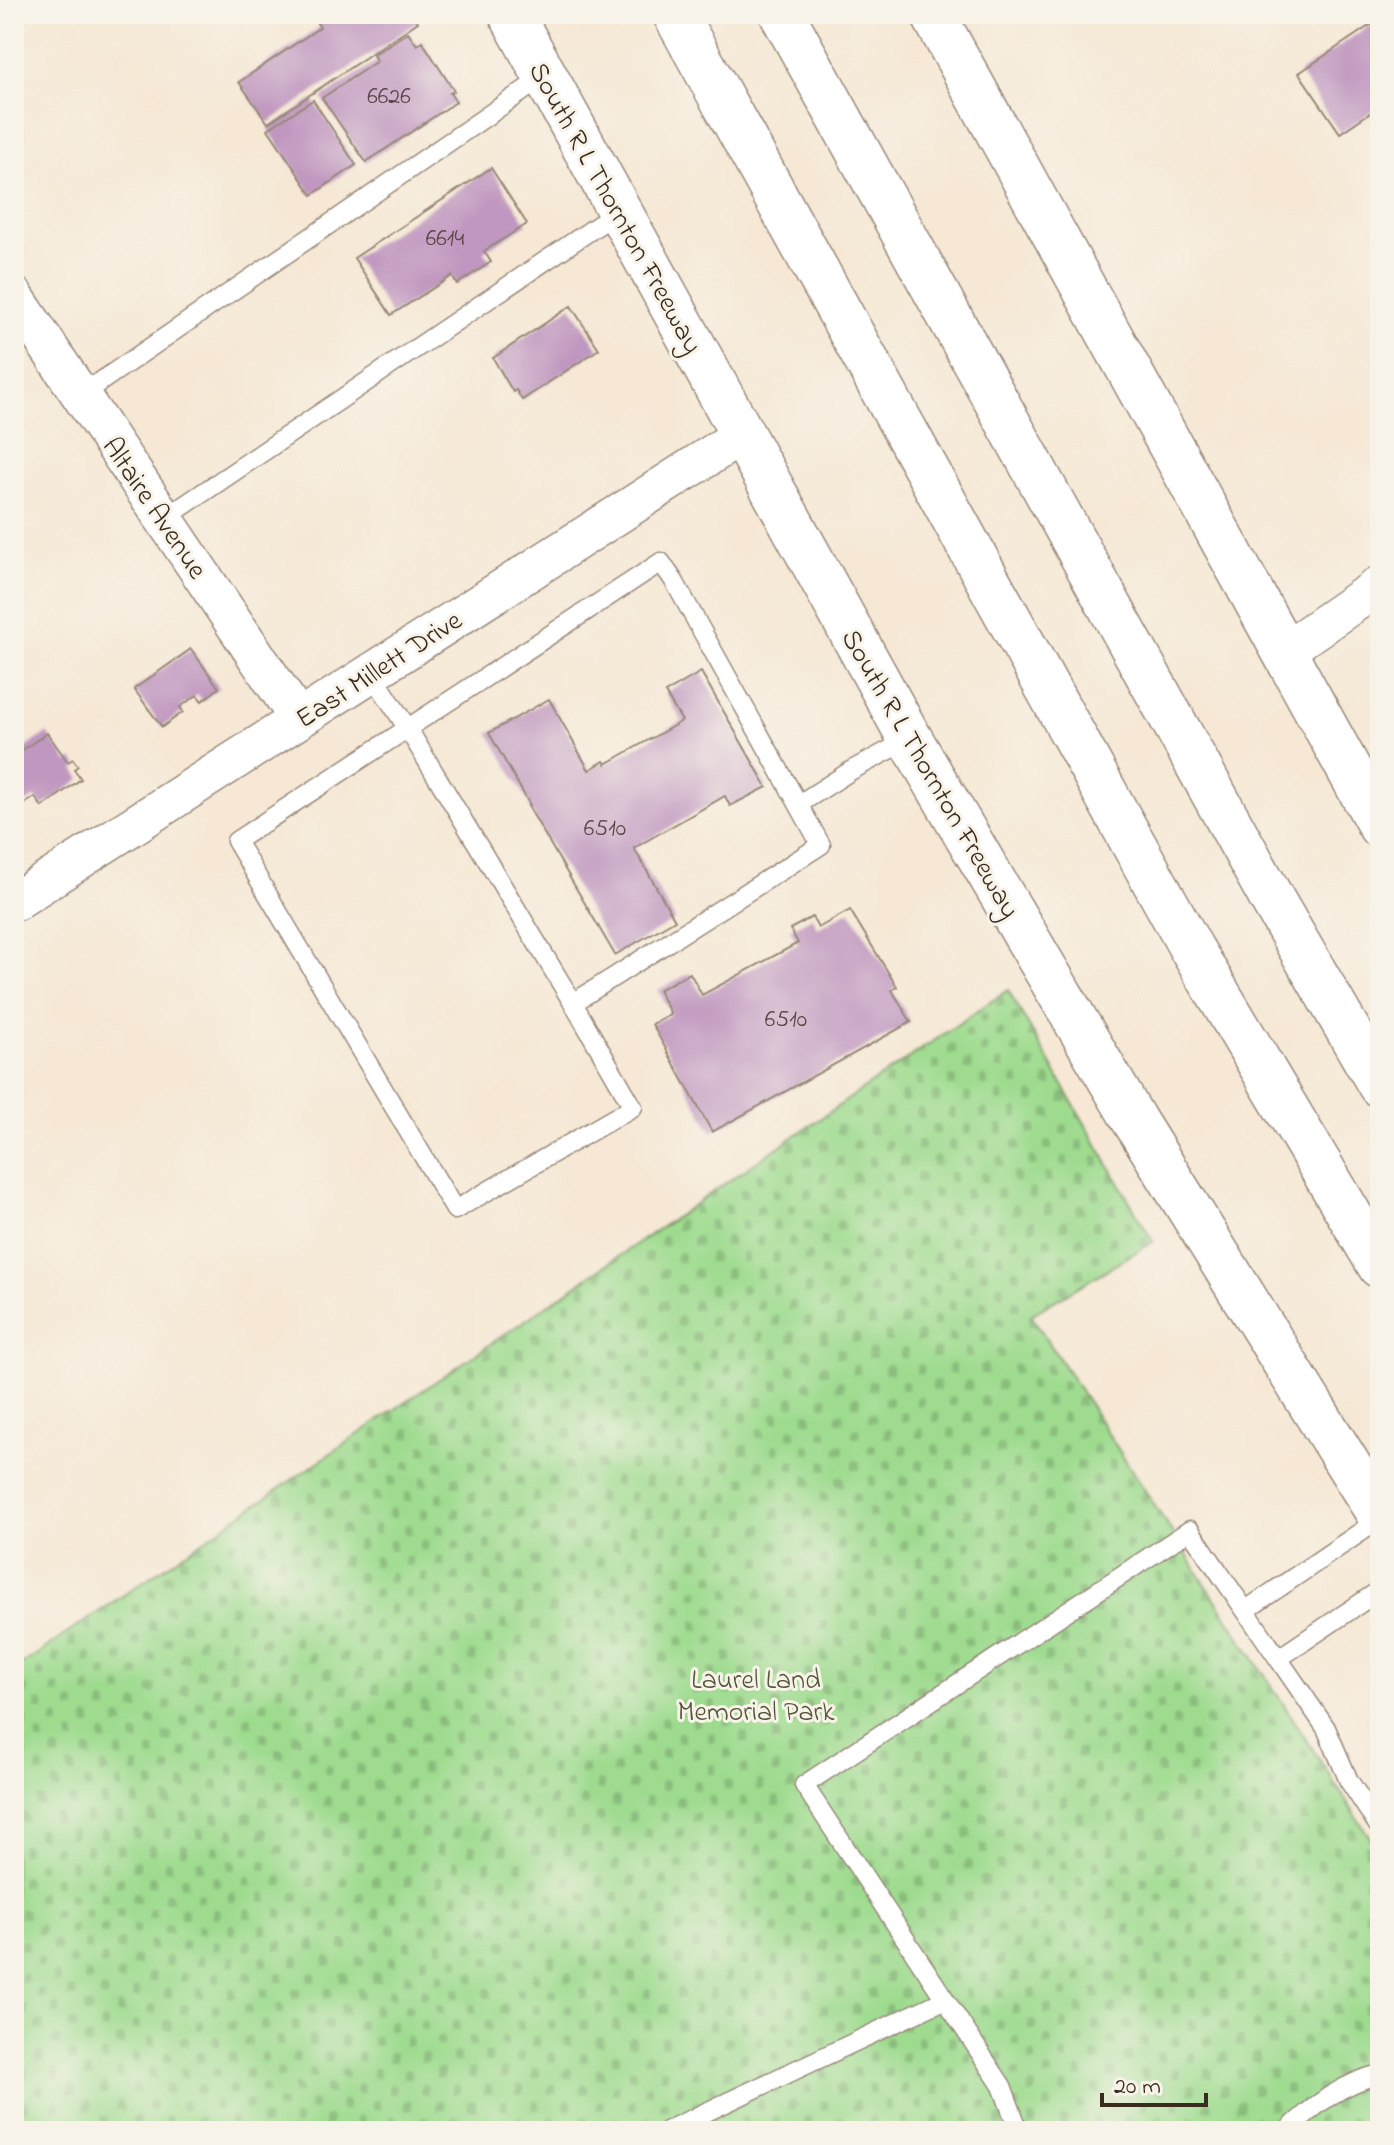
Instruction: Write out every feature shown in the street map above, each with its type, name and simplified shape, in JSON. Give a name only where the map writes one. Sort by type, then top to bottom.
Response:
[{"type":"main road","name":"South R L Thornton Freeway","points":[[511,14],[910,739],[1134,1120],[1380,1517]]},
{"type":"main road","points":[[675,14],[1191,948],[1376,1264]]},
{"type":"main road","points":[[782,14],[1273,901],[1380,1085]]},
{"type":"main road","points":[[933,14],[1283,652],[1362,779],[1380,826]]},
{"type":"street","name":"Altaire Avenue","points":[[14,296],[298,718]]},
{"type":"street","name":"East Millett Drive","points":[[14,902],[742,435]]},
{"type":"street","points":[[1283,652],[1377,593]]},
{"type":"lane","points":[[81,395],[545,76]]},
{"type":"lane","points":[[164,519],[619,211]]},
{"type":"lane","points":[[371,672],[408,729],[633,1107],[455,1210],[236,841],[408,729],[661,562],[674,581],[821,845],[573,1003]]},
{"type":"lane","points":[[799,804],[852,770],[910,739]]},
{"type":"lane","points":[[1246,1610],[1380,1517]]},
{"type":"lane","points":[[1019,2131],[1002,2086],[804,1785],[1190,1530],[1326,1728],[1349,1781],[1380,1828]]},
{"type":"lane","points":[[1279,1658],[1380,1590]]},
{"type":"lane","points":[[666,2131],[944,2000]]},
{"type":"lane","points":[[1287,2131],[1333,2094],[1361,2079],[1380,2074]]},
{"type":"green space","name":"Laurel Land Memorial Park","points":[[1008,990],[1153,1242],[1031,1315],[1380,1853],[1380,2131],[14,2131],[14,1670]]},
{"type":"building","points":[[331,14],[413,14],[418,22],[268,123],[239,82],[320,27],[317,23]]},
{"type":"building","points":[[1365,14],[1380,14],[1380,106],[1340,133],[1299,73],[1372,24]]},
{"type":"building","points":[[408,32],[417,45],[422,41],[454,91],[450,93],[456,102],[366,162],[322,98],[377,61],[373,55]]},
{"type":"building","points":[[313,100],[356,165],[312,195],[268,129]]},
{"type":"building","points":[[491,168],[527,224],[484,251],[491,262],[457,284],[452,276],[391,315],[354,258]]},
{"type":"building","points":[[571,306],[599,349],[522,400],[516,390],[513,392],[493,358]]},
{"type":"building","points":[[191,649],[219,688],[202,701],[197,695],[180,707],[183,712],[162,727],[134,689]]},
{"type":"building","points":[[701,672],[767,787],[730,806],[725,796],[634,848],[675,920],[615,955],[489,733],[549,699],[589,770],[604,761],[606,764],[682,721],[665,693]]},
{"type":"building","points":[[47,733],[68,762],[73,759],[78,766],[74,769],[81,779],[42,807],[35,797],[14,811],[14,756]]},
{"type":"building","points":[[850,910],[897,987],[892,990],[911,1022],[712,1132],[652,1024],[671,1014],[658,990],[690,973],[702,995],[798,943],[790,929],[812,917],[818,928]]}]
